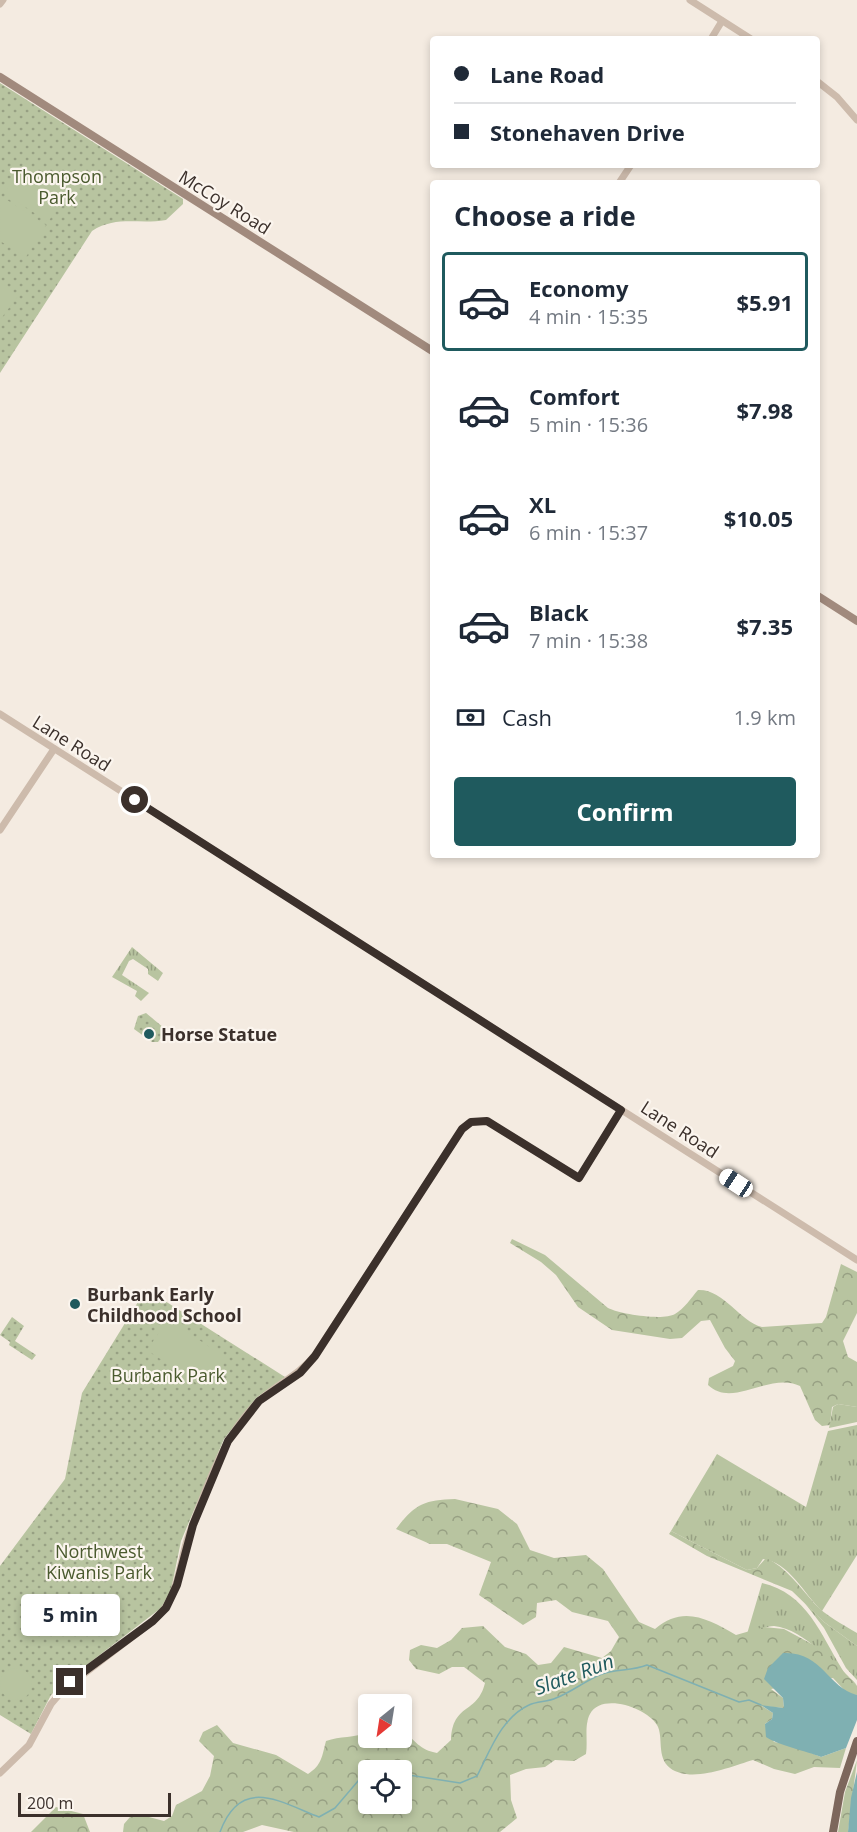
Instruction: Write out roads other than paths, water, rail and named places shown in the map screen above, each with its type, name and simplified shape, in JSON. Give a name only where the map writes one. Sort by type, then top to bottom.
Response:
[{"type":"main road","name":"McCoy Road","points":[[0,77],[430,349]]},
{"type":"main road","points":[[820,597],[857,621]]},
{"type":"main road","points":[[833,1832],[838,1799],[857,1742]]},
{"type":"street","points":[[0,4],[3,0]]},
{"type":"street","points":[[690,0],[746,36]]},
{"type":"street","points":[[713,36],[722,21]]},
{"type":"street","points":[[820,84],[837,97],[857,120]]},
{"type":"street","name":"Lane Road","points":[[0,714],[857,1260]]},
{"type":"street","points":[[0,830],[54,749]]},
{"type":"street","points":[[0,1773],[29,1745],[51,1704],[63,1690],[153,1621],[166,1608],[177,1585],[193,1525],[233,1432],[259,1401],[300,1373],[315,1356],[460,1132],[471,1122],[481,1120],[496,1126],[579,1178],[621,1110]]},
{"type":"water","points":[[783,1653],[796,1654],[816,1663],[838,1685],[857,1695],[857,1720],[846,1748],[821,1757],[766,1737],[765,1724],[772,1719],[773,1713],[761,1705],[784,1708],[783,1698],[764,1679],[768,1668]]},
{"type":"water","points":[[857,1772],[857,1832],[848,1832],[851,1798]]},
{"type":"waterway","name":"Slate Run","points":[[412,1776],[460,1783],[477,1776],[497,1736],[519,1711],[532,1704],[568,1693],[602,1674],[613,1671],[647,1665],[739,1702],[749,1700],[761,1705]]},
{"type":"waterway","name":"Slate Run","points":[[220,1832],[229,1814],[239,1804],[250,1798],[276,1800],[319,1817],[335,1808],[358,1781]]},
{"type":"place","name":"Horse Statue","points":[[149,1034]]},
{"type":"place","name":"Burbank Early Childhood School","points":[[75,1304]]},
{"type":"park label","name":"Thompson Park","points":[[57,186]]},
{"type":"park label","name":"Burbank Park","points":[[168,1375]]},
{"type":"park label","name":"Northwest Kiwanis Park","points":[[99,1561]]}]
